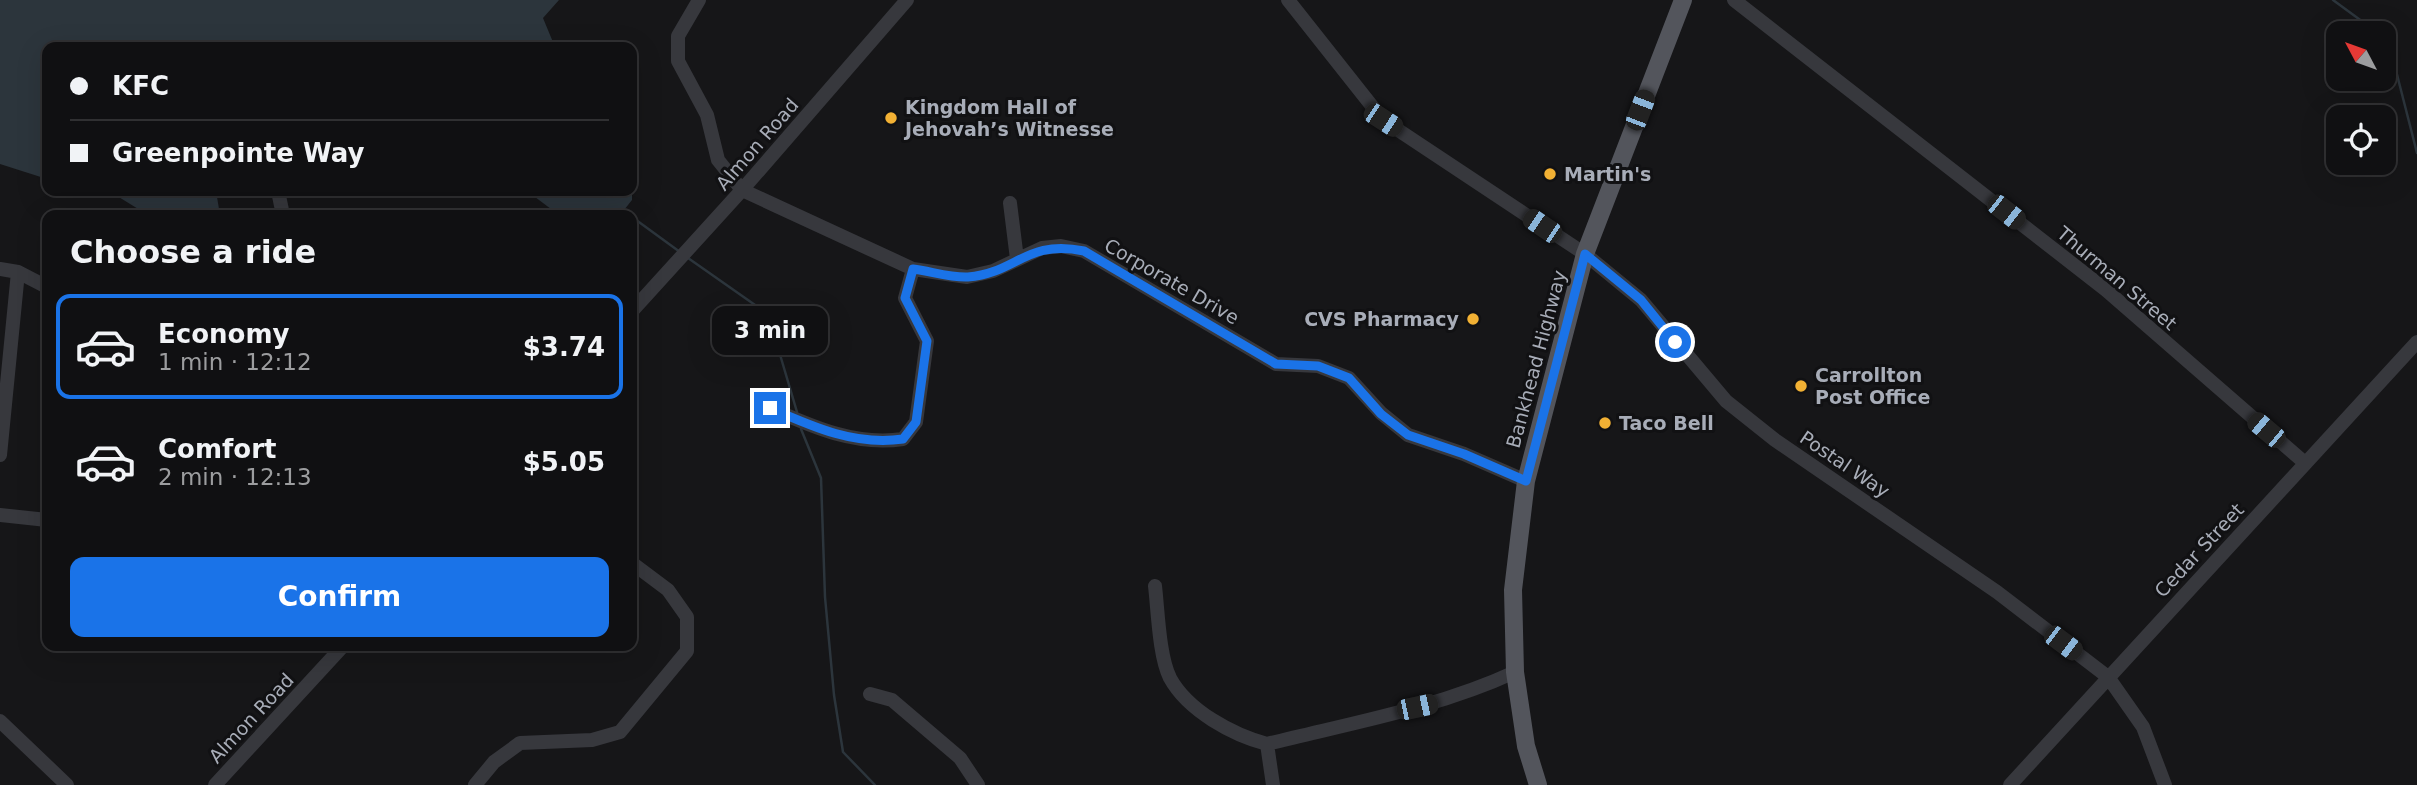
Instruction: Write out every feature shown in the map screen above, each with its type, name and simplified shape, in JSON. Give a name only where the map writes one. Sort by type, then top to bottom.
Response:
[{"type":"main road","name":"Bankhead Highway","points":[[1538,785],[1526,746],[1515,672],[1513,590],[1526,481],[1585,254],[1683,0]]},
{"type":"street","points":[[699,0],[684,22],[678,37],[678,61],[707,114],[718,160],[742,190]]},
{"type":"street","name":"Almon Road","points":[[637,305],[742,190],[907,0]]},
{"type":"street","name":"Postal Way","points":[[1288,0],[1383,120],[1585,254],[1641,300],[1726,401],[1776,440],[1997,592],[2108,677],[2143,727],[2165,785]]},
{"type":"street","name":"Thurman Street","points":[[1734,0],[2106,290],[2305,463]]},
{"type":"street","name":"Corporate Drive","points":[[742,190],[913,269],[967,277],[993,271],[1052,247],[1084,251],[1276,364],[1318,366],[1349,378],[1381,414],[1408,435],[1464,454],[1526,481]]},
{"type":"street","points":[[1010,203],[1017,259]]},
{"type":"street","points":[[0,269],[18,272],[42,284]]},
{"type":"street","points":[[770,408],[822,431],[877,443],[903,439],[916,422],[927,341],[905,298],[913,269]]},
{"type":"street","points":[[0,455],[18,272]]},
{"type":"street","name":"Cedar Street","points":[[2010,785],[2417,342]]},
{"type":"street","points":[[0,515],[42,519]]},
{"type":"street","points":[[475,785],[494,762],[520,743],[592,740],[620,732],[687,651],[687,617],[668,590],[637,567]]},
{"type":"street","points":[[1155,586],[1170,677],[1194,705],[1246,739],[1268,744],[1458,696],[1515,672]]},
{"type":"street","name":"Almon Road","points":[[215,785],[338,651]]},
{"type":"street","points":[[870,694],[892,700],[960,758],[978,785]]},
{"type":"street","points":[[0,721],[67,785]]},
{"type":"street","points":[[1268,744],[1273,785]]},
{"type":"shaded area","points":[[0,0],[559,0],[543,18],[553,42],[42,42],[42,177],[0,164]]},
{"type":"shaded area","points":[[117,196],[217,196],[219,210],[140,210]]},
{"type":"shaded area","points":[[534,196],[632,196],[624,210],[552,210]]},
{"type":"waterway","points":[[2333,0],[2362,21]]},
{"type":"waterway","points":[[2396,71],[2417,153]]},
{"type":"waterway","points":[[637,221],[680,252]]},
{"type":"waterway","points":[[688,258],[768,314],[797,412]]},
{"type":"waterway","points":[[801,429],[821,478],[825,597],[834,695],[843,752],[875,785]]},
{"type":"place","name":"Kingdom Hall of Jehovah’s Witnesse","points":[[891,118]]},
{"type":"place","name":"Martin's","points":[[1550,174]]},
{"type":"place","name":"CVS Pharmacy","points":[[1473,319]]},
{"type":"place","name":"Carrollton Post Office","points":[[1801,386]]},
{"type":"place","name":"Taco Bell","points":[[1605,423]]},
{"type":"route","points":[[770,408],[822,431],[877,443],[903,439],[916,422],[927,341],[905,298],[913,269],[967,277],[993,271],[1042,248],[1060,246],[1084,251],[1276,364],[1318,366],[1349,378],[1381,414],[1408,435],[1464,454],[1526,481],[1585,254],[1641,300],[1675,342]]}]
